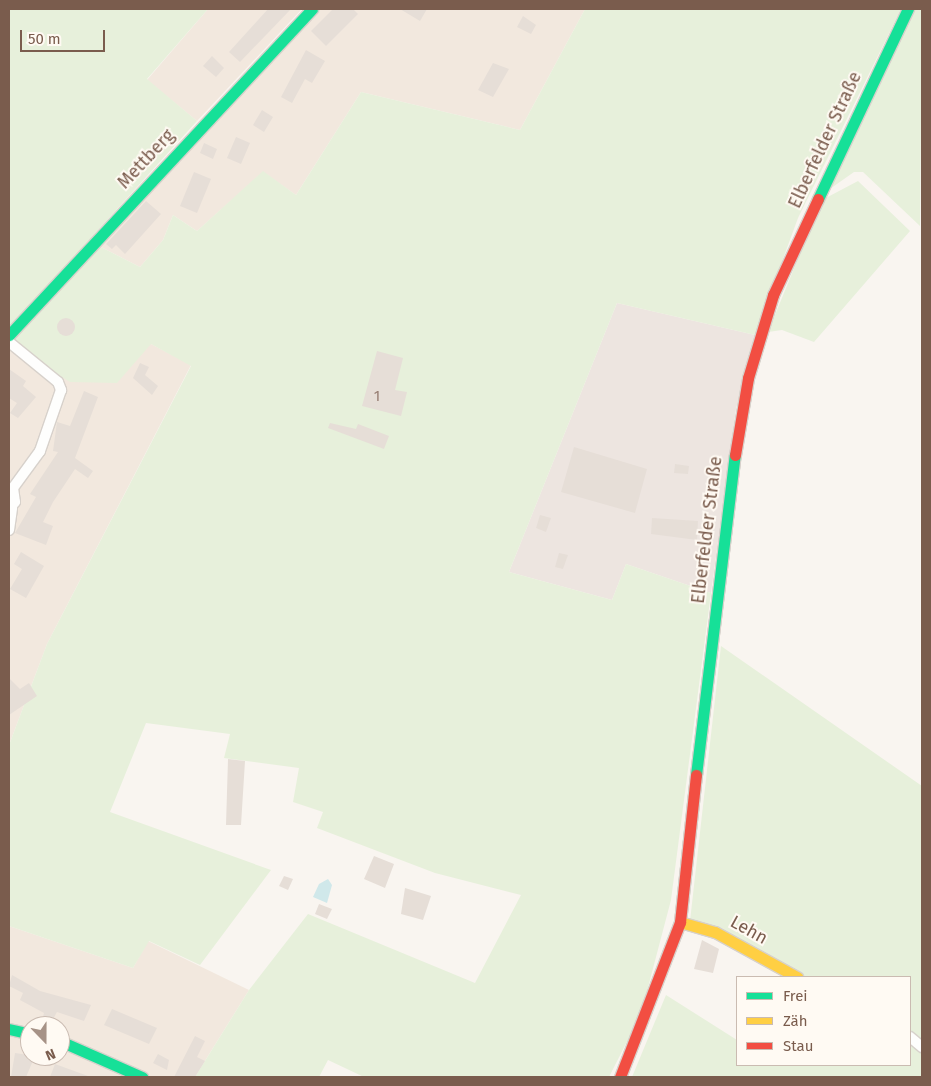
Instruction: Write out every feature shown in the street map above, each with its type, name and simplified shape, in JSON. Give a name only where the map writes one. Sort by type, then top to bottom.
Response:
[{"type":"main road","name":"Mettberg","points":[[9,335],[312,9]]},
{"type":"main road","name":"Elberfelder Straße","points":[[620,1077],[652,1004],[680,922],[725,520],[748,378],[773,295],[908,9]]},
{"type":"main road","name":"Lehn","points":[[680,922],[715,932],[795,976]]},
{"type":"main road","points":[[70,1045],[142,1077]]},
{"type":"street","points":[[9,342],[58,382],[61,390],[40,451],[13,488],[9,530]]},
{"type":"street","points":[[911,1038],[922,1047]]},
{"type":"shaded area","points":[[208,9],[302,9],[197,121],[147,80]]},
{"type":"shaded area","points":[[320,9],[585,9],[520,130],[361,92],[296,195],[263,172],[197,231],[173,215],[163,240],[140,267],[97,245]]},
{"type":"shaded area","points":[[617,303],[755,335],[736,409],[711,593],[626,564],[612,600],[509,572]]},
{"type":"shaded area","points":[[151,344],[191,365],[47,644],[9,745],[9,345]]},
{"type":"shaded area","points":[[9,926],[133,968],[148,941],[249,990],[195,1077],[9,1077]]},
{"type":"green space","points":[[9,9],[208,9],[147,79],[197,121],[9,328]]},
{"type":"green space","points":[[585,9],[901,9],[798,218],[755,335],[617,303],[509,572],[612,600],[626,564],[711,593],[671,900],[641,1014],[609,1077],[364,1077],[328,1060],[319,1077],[195,1077],[249,990],[308,914],[475,983],[521,895],[435,873],[317,828],[323,812],[293,802],[299,768],[224,758],[230,734],[146,723],[110,812],[271,870],[200,965],[149,941],[133,968],[9,926],[9,745],[47,644],[191,366],[151,344],[117,383],[70,382],[9,345],[97,245],[140,267],[163,240],[173,215],[197,231],[263,171],[296,195],[361,92],[520,130]]},
{"type":"green space","points":[[915,9],[922,9],[920,226],[863,172],[854,172],[827,191]]},
{"type":"green space","points":[[858,181],[910,231],[814,342],[782,330],[768,332],[822,200]]},
{"type":"green space","points":[[721,646],[922,786],[922,1043],[911,1034],[911,976],[803,976],[717,928],[690,921]]},
{"type":"green space","points":[[666,995],[736,1039],[736,1066],[911,1066],[911,1042],[922,1051],[922,1077],[632,1077]]},
{"type":"water","points":[[328,879],[332,885],[327,903],[313,897],[319,884]]},
{"type":"building","points":[[268,9],[291,9],[240,62],[229,52]]},
{"type":"building","points":[[333,9],[353,9],[358,14],[326,46],[311,31]]},
{"type":"building","points":[[400,9],[427,9],[420,21]]},
{"type":"building","points":[[523,16],[536,25],[531,34],[517,27]]},
{"type":"building","points":[[306,50],[325,61],[312,83],[305,79],[292,103],[281,97]]},
{"type":"building","points":[[212,56],[224,68],[216,77],[203,66]]},
{"type":"building","points":[[493,63],[509,69],[493,97],[478,90]]},
{"type":"building","points":[[262,110],[273,117],[264,132],[253,125]]},
{"type":"building","points":[[236,137],[250,143],[241,164],[227,158]]},
{"type":"building","points":[[204,143],[217,149],[213,159],[200,153]]},
{"type":"building","points":[[194,172],[211,179],[197,213],[180,206]]},
{"type":"building","points":[[146,201],[161,214],[125,254],[116,245],[112,249],[106,244]]},
{"type":"building","points":[[62,318],[70,318],[75,323],[73,334],[62,336],[57,331],[57,323]]},
{"type":"building","points":[[377,351],[403,358],[395,390],[407,392],[401,416],[362,406]]},
{"type":"building","points":[[140,363],[149,367],[145,375],[158,386],[152,395],[133,378]]},
{"type":"building","points":[[9,369],[26,381],[23,386],[36,397],[18,418],[10,413],[17,403],[9,398]]},
{"type":"building","points":[[84,391],[98,397],[75,458],[93,471],[88,478],[75,469],[53,502],[43,522],[53,526],[46,545],[15,533],[36,497],[30,494],[58,452],[53,451],[57,422],[70,426]]},
{"type":"building","points":[[330,423],[356,429],[358,424],[389,436],[384,449],[328,428]]},
{"type":"building","points":[[574,447],[647,469],[635,513],[561,492]]},
{"type":"building","points":[[675,464],[689,466],[688,474],[674,473]]},
{"type":"building","points":[[540,515],[551,518],[546,532],[536,528]]},
{"type":"building","points":[[652,518],[698,521],[697,540],[651,534]]},
{"type":"building","points":[[21,552],[44,566],[26,598],[10,589],[22,569],[14,564]]},
{"type":"building","points":[[559,553],[568,555],[563,569],[555,567]]},
{"type":"building","points":[[9,678],[20,689],[29,683],[37,696],[9,715]]},
{"type":"building","points":[[228,759],[245,761],[241,825],[226,825]]},
{"type":"building","points":[[374,856],[394,864],[385,888],[364,879]]},
{"type":"building","points":[[284,876],[293,879],[288,890],[279,886]]},
{"type":"building","points":[[405,888],[431,896],[423,920],[401,914]]},
{"type":"building","points":[[319,904],[332,909],[327,919],[315,914]]},
{"type":"building","points":[[702,940],[719,949],[713,973],[694,969]]},
{"type":"building","points":[[12,975],[40,991],[91,1005],[84,1021],[57,1012],[55,1016],[43,1016],[44,1013],[20,1000],[23,993],[9,986]]},
{"type":"building","points":[[112,1009],[157,1028],[149,1044],[104,1025]]},
{"type":"building","points":[[195,1036],[205,1041],[197,1057],[205,1061],[195,1077],[174,1077]]},
{"type":"building","points":[[15,1053],[20,1054],[20,1066],[31,1066],[26,1077],[11,1077]]},
{"type":"building","points":[[158,1054],[169,1060],[167,1070],[153,1063]]},
{"type":"building","points":[[54,1066],[60,1066],[88,1076],[88,1077],[50,1077]]},
{"type":"traffic: fast","points":[[9,335],[312,9]]},
{"type":"traffic: fast","points":[[818,199],[908,9]]},
{"type":"traffic: fast","points":[[696,775],[735,455]]},
{"type":"traffic: fast","points":[[9,1029],[20,1032]]},
{"type":"traffic: fast","points":[[70,1045],[142,1077]]},
{"type":"traffic: slow","points":[[680,922],[715,932],[795,976]]},
{"type":"traffic: jam","points":[[735,455],[748,378],[773,295],[818,199]]},
{"type":"traffic: jam","points":[[620,1077],[680,922],[696,775]]}]
